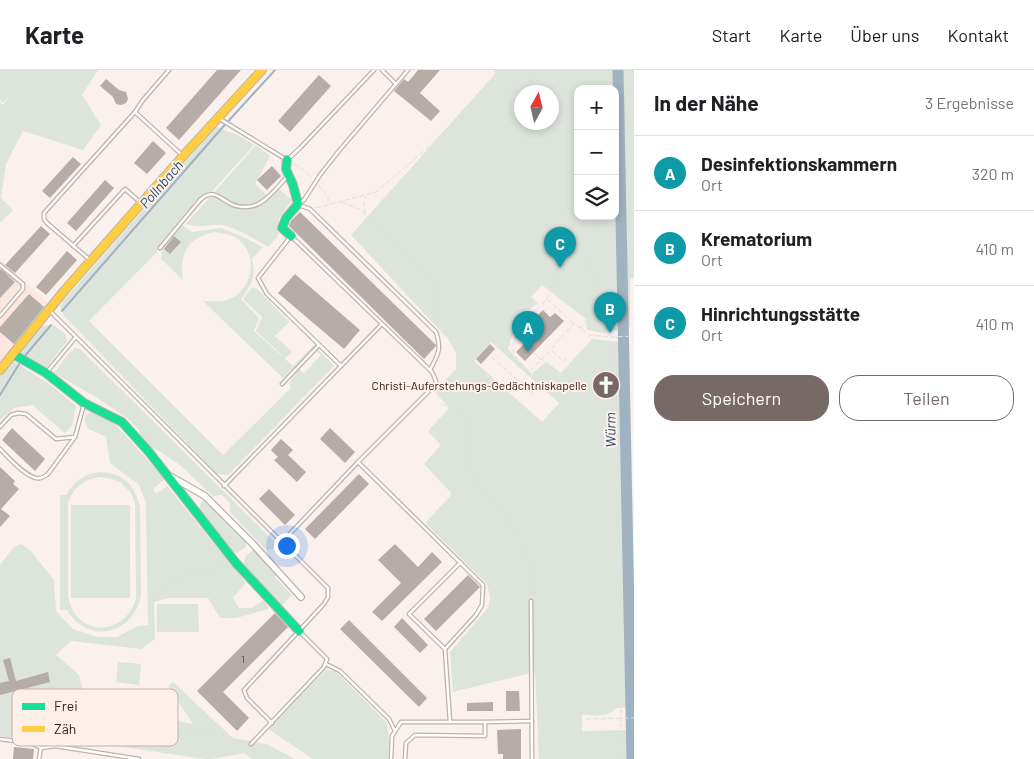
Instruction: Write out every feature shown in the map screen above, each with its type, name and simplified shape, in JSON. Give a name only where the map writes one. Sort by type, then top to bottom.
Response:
[{"type":"street","points":[[0,370],[16,356],[49,310],[91,261],[262,70]]},
{"type":"street","points":[[287,160],[286,169],[294,185],[298,204],[286,218],[282,228],[291,236]]},
{"type":"street","points":[[16,356],[46,373],[84,403],[122,422],[149,452],[236,563],[299,631]]},
{"type":"street","points":[[166,474],[205,496],[252,543],[301,597]]},
{"type":"lane","points":[[91,261],[47,223],[44,213],[135,112],[169,70]]},
{"type":"lane","points":[[218,119],[287,160],[374,70]]},
{"type":"lane","points":[[382,70],[396,84]]},
{"type":"lane","points":[[298,204],[304,200],[338,152],[408,70]]},
{"type":"lane","points":[[135,112],[183,156]]},
{"type":"lane","points":[[160,248],[205,196],[216,195],[235,205],[256,205],[262,202],[289,175]]},
{"type":"lane","points":[[73,246],[125,189],[142,204]]},
{"type":"lane","points":[[298,204],[310,209],[436,332],[440,342],[439,350],[430,370]]},
{"type":"lane","points":[[282,542],[433,387],[436,381],[430,370],[291,236],[258,278],[267,294],[341,366]]},
{"type":"lane","points":[[0,265],[23,284],[23,289],[0,316]]},
{"type":"lane","points":[[49,310],[328,588],[328,597],[324,604],[244,690],[246,698],[272,723]]},
{"type":"lane","points":[[224,486],[382,324]]},
{"type":"lane","points":[[46,373],[75,338]]},
{"type":"lane","points":[[282,384],[319,345]]},
{"type":"lane","points":[[0,449],[26,474],[34,478],[41,478],[48,474],[75,437],[84,403]]},
{"type":"lane","points":[[0,427],[11,415],[18,413],[26,414],[56,439],[75,437]]},
{"type":"lane","points":[[358,462],[483,585],[482,605],[476,615],[445,649]]},
{"type":"lane","points":[[450,722],[445,649],[409,614],[460,563]]},
{"type":"lane","points":[[531,601],[532,759]]},
{"type":"lane","points":[[251,744],[324,667],[327,659],[299,631]]},
{"type":"lane","points":[[325,664],[340,671],[389,719],[395,732]]},
{"type":"lane","points":[[391,759],[392,736],[401,722],[532,721]]},
{"type":"lane","points":[[405,759],[406,744],[415,735],[485,736],[485,722]]},
{"type":"lane","points":[[37,746],[41,748],[55,746],[138,759]]},
{"type":"lane","points":[[39,759],[41,748]]},
{"type":"path","points":[[310,209],[376,192],[450,126],[494,78],[498,70]]},
{"type":"path","points":[[520,70],[535,79]]},
{"type":"path","points":[[365,215],[364,204],[366,195]]},
{"type":"path","points":[[342,202],[359,209],[377,225],[408,260],[438,288],[436,314],[432,328]]},
{"type":"path","points":[[530,371],[515,355],[512,348],[513,340],[529,318],[547,299],[556,279],[563,271],[566,261],[574,252],[580,252],[586,256],[596,291],[592,309],[580,328]]},
{"type":"path","points":[[547,299],[590,335],[634,336]]},
{"type":"path","points":[[521,382],[574,323]]},
{"type":"path","points":[[606,382],[606,372],[616,348],[617,336]]},
{"type":"path","points":[[551,350],[563,361],[566,359]]},
{"type":"path","points":[[533,352],[542,360]]},
{"type":"path","points":[[492,357],[534,395]]},
{"type":"path","points":[[606,372],[614,375],[618,385],[615,392],[604,396],[597,392],[594,384],[596,376],[606,372]]},
{"type":"path","points":[[441,404],[466,413],[469,420],[470,467],[473,478],[478,486],[493,497],[514,528],[524,548],[530,561],[531,601]]},
{"type":"path","points":[[152,604],[169,585],[180,577],[236,563]]},
{"type":"path","points":[[621,709],[621,759]]},
{"type":"path","points":[[586,719],[634,718]]},
{"type":"path","points":[[178,728],[197,730],[224,736]]},
{"type":"shaded area","points":[[0,70],[98,70],[82,95],[101,125],[83,150],[23,131],[6,164],[1,198],[13,210],[0,223],[0,102],[3,105],[12,94],[3,103],[0,100]]},
{"type":"shaded area","points":[[494,70],[634,70],[634,278],[630,279],[630,327],[604,333],[587,330],[586,319],[542,285],[531,297],[538,303],[525,312],[508,349],[531,374],[546,362],[561,373],[592,339],[629,343],[634,707],[616,708],[605,715],[582,715],[582,731],[634,730],[634,759],[539,759],[535,672],[453,692],[450,652],[488,608],[490,598],[487,584],[425,523],[452,494],[424,464],[441,445],[428,431],[449,408],[434,391],[456,369],[456,353],[448,339],[351,235],[495,74]],"holes":[[[491,342],[559,403],[542,422],[474,361]]]},
{"type":"shaded area","points":[[216,127],[240,136],[254,145],[182,225],[192,232],[221,228],[263,247],[252,259],[254,271],[252,281],[241,299],[259,318],[254,331],[293,366],[314,345],[334,366],[228,475],[217,474],[64,316],[60,307],[63,301]],"holes":[[[214,232],[237,238],[244,246],[251,264],[250,274],[247,283],[233,297],[223,301],[203,301],[283,378],[313,348],[321,355],[304,373],[299,369],[289,383],[291,388],[223,455],[89,321],[157,252],[158,247],[162,250],[161,259],[183,280],[182,262],[187,248],[198,238]]]},
{"type":"shaded area","points":[[256,145],[270,156],[255,184],[267,195],[279,189],[292,200],[279,218],[278,236],[268,247],[226,226],[186,224]]},
{"type":"shaded area","points":[[0,260],[47,302],[47,308],[0,363]]},
{"type":"shaded area","points":[[252,287],[257,289],[289,322],[275,336],[292,352],[285,358],[256,331],[262,317],[243,299]]},
{"type":"shaded area","points":[[54,325],[66,335],[67,342],[47,367],[38,365],[20,352],[42,326]]},
{"type":"shaded area","points":[[75,348],[80,349],[277,544],[273,549],[266,550],[230,512],[230,503],[222,495],[213,496],[180,465],[144,443],[138,429],[127,418],[54,373],[68,354]]},
{"type":"shaded area","points":[[12,360],[52,386],[76,406],[72,426],[65,433],[32,405],[14,408],[0,420],[0,375]]},
{"type":"shaded area","points":[[92,409],[112,421],[165,479],[153,489],[156,494],[167,486],[246,583],[233,598],[239,608],[252,608],[264,600],[269,609],[236,618],[220,618],[208,598],[169,598],[154,602],[155,639],[141,649],[71,641],[56,655],[79,675],[82,689],[12,689],[12,738],[0,736],[0,565],[13,548],[21,544],[30,550],[54,580],[56,611],[73,629],[97,637],[117,637],[138,626],[148,625],[146,503],[139,485],[110,463],[106,437],[87,428],[84,418]]},
{"type":"shaded area","points":[[101,472],[116,475],[127,482],[135,492],[140,506],[141,596],[129,620],[120,627],[109,631],[86,628],[76,621],[67,610],[60,610],[60,495],[66,495],[80,479],[90,474]],"holes":[[[100,477],[120,482],[131,493],[135,503],[136,599],[130,612],[121,621],[111,626],[100,627],[89,625],[79,619],[72,609],[68,595],[68,502],[73,492],[84,482]]]},
{"type":"shaded area","points":[[207,500],[247,541],[246,547],[237,553],[231,550],[199,508],[202,501]]},
{"type":"shaded area","points":[[71,505],[130,505],[130,598],[71,598]]},
{"type":"shaded area","points":[[253,550],[277,574],[275,577],[292,595],[281,606],[244,564],[245,557]]},
{"type":"shaded area","points":[[157,604],[198,604],[199,632],[157,632]]},
{"type":"shaded area","points":[[118,662],[141,664],[139,685],[116,682]]},
{"type":"shaded area","points":[[326,670],[335,671],[387,723],[388,759],[313,759],[268,729]]},
{"type":"shaded area","points":[[173,682],[233,738],[267,744],[295,759],[252,759],[244,753],[204,759],[117,746],[178,746],[178,721],[193,724],[178,701],[178,689],[170,689],[168,686]]},
{"type":"building","points":[[217,70],[241,70],[179,140],[166,128]]},
{"type":"building","points":[[418,70],[440,70],[420,93],[440,111],[431,121],[394,91],[404,79],[408,82]]},
{"type":"building","points":[[319,75],[331,86],[290,132],[278,121]]},
{"type":"building","points":[[106,79],[119,90],[126,92],[128,99],[126,103],[116,104],[113,97],[100,86]]},
{"type":"building","points":[[153,141],[166,153],[147,174],[134,163]]},
{"type":"building","points":[[73,157],[81,164],[50,198],[42,191]]},
{"type":"building","points":[[272,166],[281,176],[267,190],[257,180]]},
{"type":"building","points":[[105,180],[114,188],[76,231],[67,223]]},
{"type":"building","points":[[300,212],[436,345],[424,359],[289,226],[291,221]]},
{"type":"building","points":[[41,226],[50,234],[15,273],[5,265]]},
{"type":"building","points":[[174,236],[181,242],[170,254],[164,249]]},
{"type":"building","points":[[67,251],[77,260],[46,295],[36,287]]},
{"type":"building","points":[[0,270],[15,282],[0,298]]},
{"type":"building","points":[[295,274],[360,330],[344,349],[278,293]]},
{"type":"building","points":[[29,294],[44,307],[14,344],[0,332],[0,327]]},
{"type":"building","points":[[543,310],[550,317],[555,313],[564,321],[525,361],[516,352],[541,327],[533,320]]},
{"type":"building","points":[[490,344],[495,349],[481,364],[476,359]]},
{"type":"building","points":[[12,428],[45,459],[35,471],[2,440]]},
{"type":"building","points":[[330,428],[355,452],[345,463],[320,439]]},
{"type":"building","points":[[281,439],[293,450],[288,455],[306,472],[297,482],[274,460],[278,457],[271,450]]},
{"type":"building","points":[[0,467],[15,481],[13,484],[19,489],[1,509],[10,516],[0,527]]},
{"type":"building","points":[[359,474],[369,484],[315,539],[305,529]]},
{"type":"building","points":[[269,489],[295,515],[285,525],[259,499]]},
{"type":"building","points":[[395,544],[418,567],[432,552],[442,562],[382,621],[372,612],[401,583],[378,560]]},
{"type":"building","points":[[468,575],[480,587],[436,631],[424,619]]},
{"type":"building","points":[[275,613],[288,627],[223,692],[249,718],[237,731],[197,691]]},
{"type":"building","points":[[402,618],[428,645],[420,653],[394,627]]},
{"type":"building","points":[[349,620],[427,698],[419,707],[340,629]]},
{"type":"building","points":[[10,658],[16,681],[48,672],[50,682],[23,689],[12,689],[12,692],[0,695],[0,683],[9,681],[3,660]]},
{"type":"building","points":[[506,691],[519,691],[520,711],[506,711]]},
{"type":"building","points":[[493,702],[493,711],[467,711],[467,703]]},
{"type":"building","points":[[521,729],[521,759],[503,759],[503,754],[498,754],[497,730]]},
{"type":"building","points":[[14,747],[34,749],[33,759],[13,759]]},
{"type":"waterway","name":"Pollnbach","points":[[62,311],[275,70]]},
{"type":"waterway","name":"Würm","points":[[618,70],[632,759]]},
{"type":"waterway","name":"Pollnbach","points":[[24,357],[51,325]]},
{"type":"waterway","name":"Pollnbach","points":[[0,395],[21,361]]},
{"type":"traffic: fast","points":[[287,160],[286,169],[298,204],[286,218],[282,228],[291,236]]},
{"type":"traffic: fast","points":[[13,354],[46,373],[84,403],[122,422],[149,452],[236,563],[299,631]]},
{"type":"traffic: slow","points":[[0,370],[64,291],[262,70]]},
{"type":"place","name":"Hinrichtungsstätte","points":[[560,268]]},
{"type":"place","name":"Krematorium","points":[[610,333]]},
{"type":"place","name":"Desinfektionskammern","points":[[528,352]]},
{"type":"place","name":"Christi-Auferstehungs-Gedächtniskapelle","points":[[606,385]]}]
